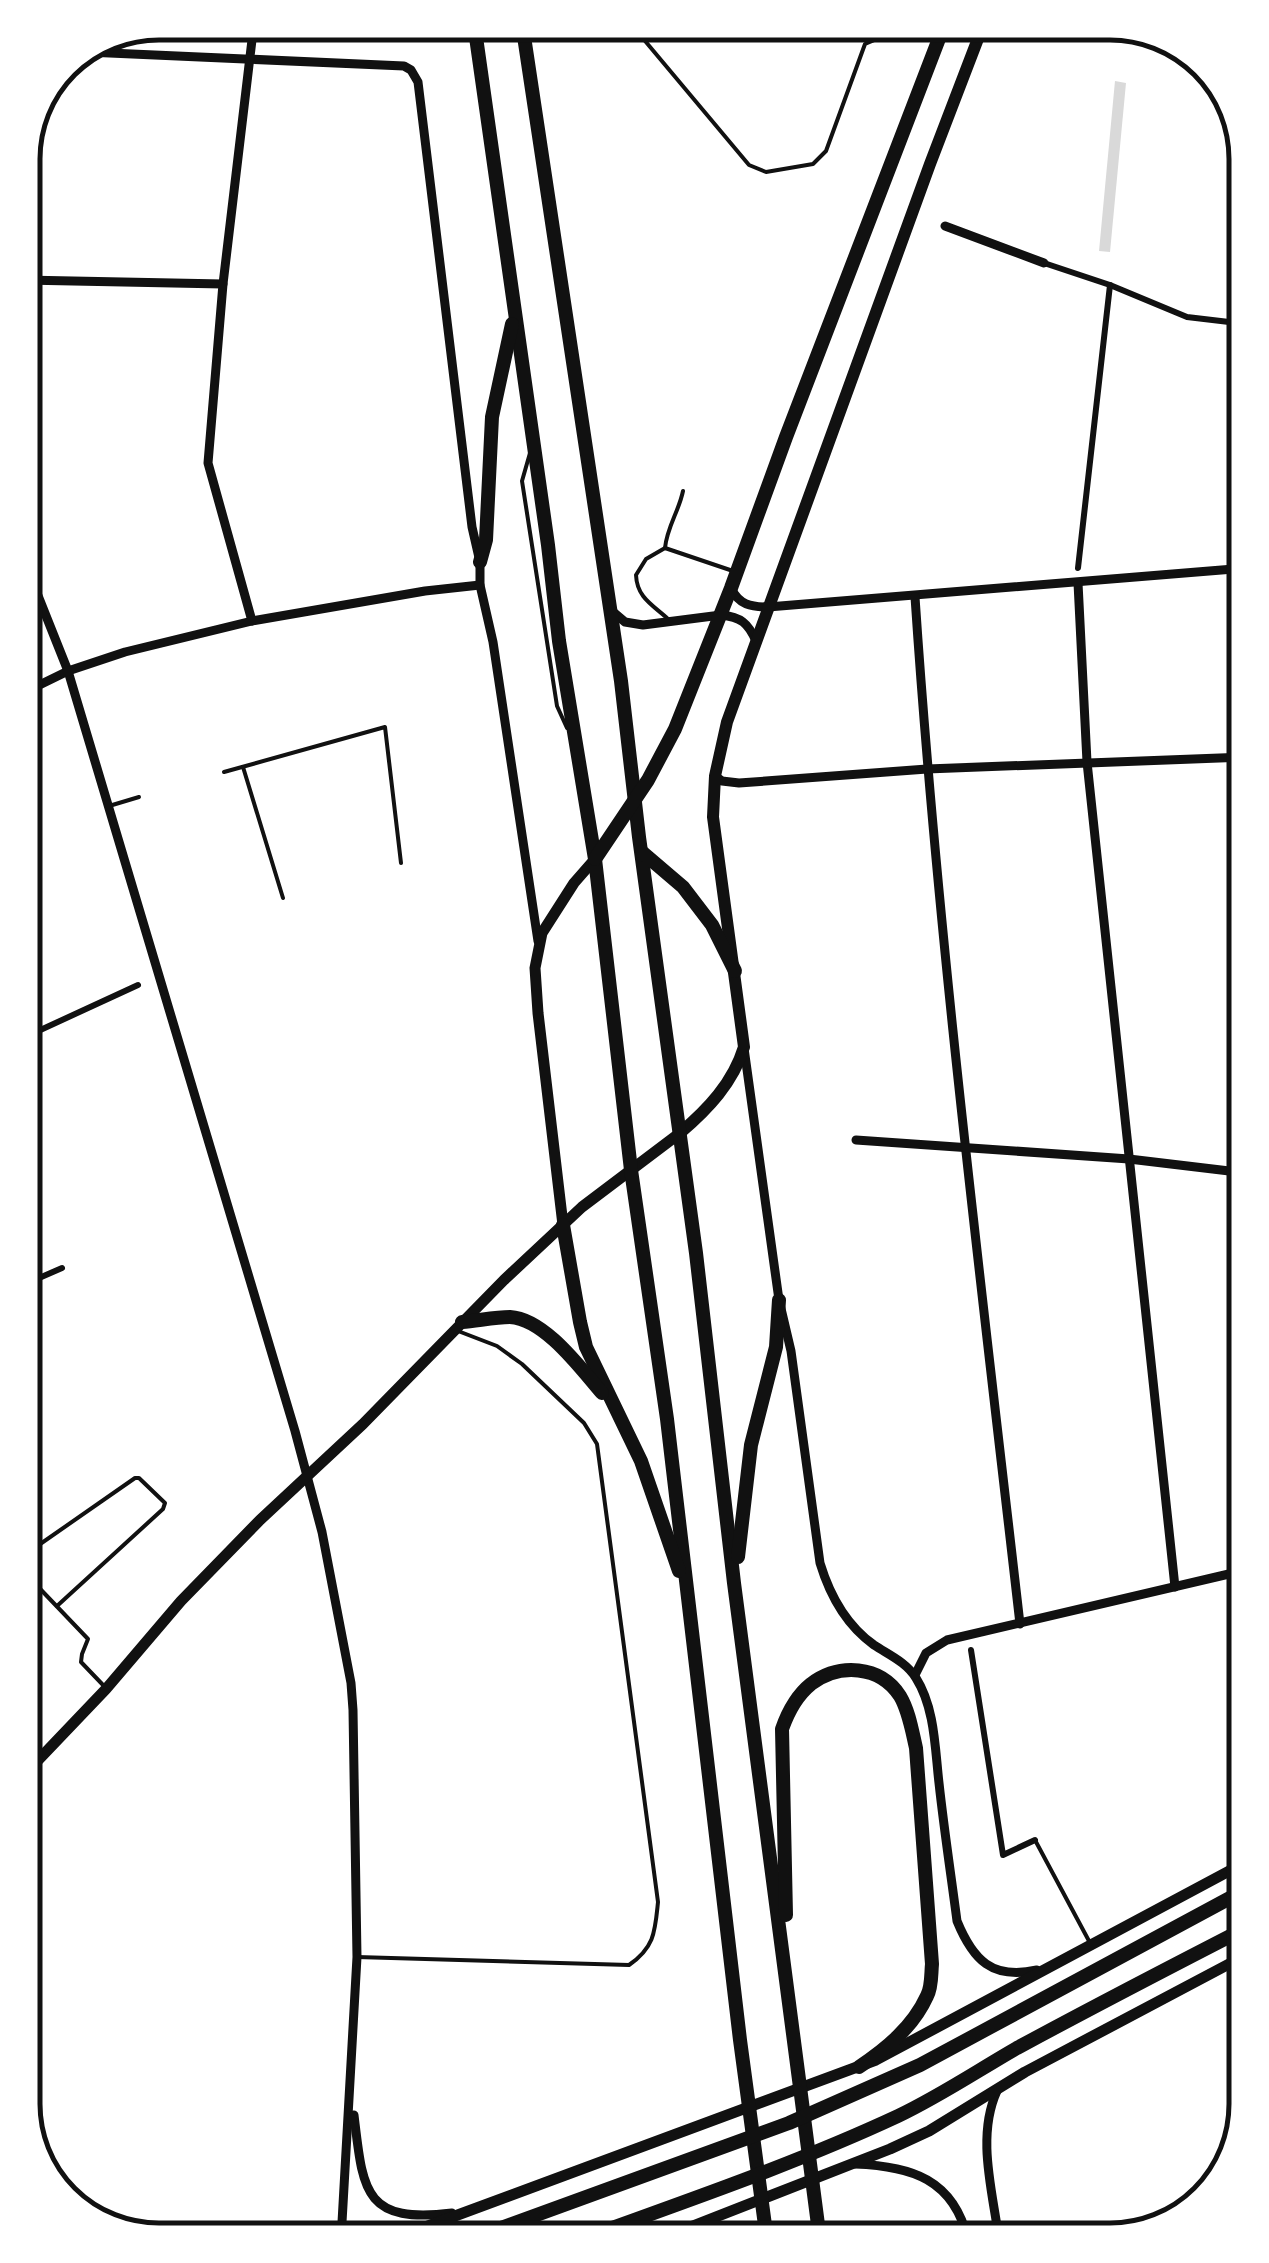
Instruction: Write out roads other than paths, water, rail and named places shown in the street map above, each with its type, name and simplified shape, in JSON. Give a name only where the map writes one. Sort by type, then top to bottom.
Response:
[{"type":"main road","points":[[476,40],[557,628],[595,859],[766,2223]]},
{"type":"main road","points":[[525,40],[636,800],[818,2223]]},
{"type":"main road","points":[[595,859],[636,800],[675,729],[731,588],[731,570],[938,40]]},
{"type":"main road","points":[[680,1133],[718,1094],[735,1071],[744,1048],[714,817],[715,776],[727,722],[978,40]]},
{"type":"main road","points":[[480,562],[486,540],[492,417],[514,313]]},
{"type":"main road","points":[[642,852],[683,887],[712,925],[735,971]]},
{"type":"main road","points":[[563,1225],[586,1347],[652,1488],[689,1600]]},
{"type":"main road","points":[[734,1583],[751,1444],[776,1347],[779,1300]]},
{"type":"main road","points":[[458,1326],[510,1318],[536,1325],[602,1392],[623,1422]]},
{"type":"main road","points":[[786,1975],[782,1730],[788,1711],[810,1684],[828,1673],[866,1670],[885,1680],[900,1696],[916,1748],[932,1964],[928,1996],[915,2016],[885,2050],[859,2067]]},
{"type":"main road","points":[[515,2223],[790,2123],[885,2082],[1229,1899]]},
{"type":"main road","points":[[625,2223],[792,2161],[896,2116],[1229,1937]]},
{"type":"street","points":[[252,40],[208,463],[252,621]]},
{"type":"street","points":[[106,53],[404,66],[418,82],[480,585],[493,642],[538,942],[538,1013],[563,1225]]},
{"type":"street","points":[[945,226],[1187,317],[1229,322]]},
{"type":"street","points":[[40,280],[224,284]]},
{"type":"street","points":[[1078,568],[1110,285]]},
{"type":"street","points":[[731,588],[743,604],[768,607],[1229,569]]},
{"type":"street","points":[[1078,583],[1087,762],[1175,1587]]},
{"type":"street","points":[[40,685],[135,649],[252,621],[480,585]]},
{"type":"street","points":[[915,597],[927,769],[1020,1624]]},
{"type":"street","points":[[40,601],[68,671],[109,806],[322,1532],[353,1710],[357,1958],[342,2223]]},
{"type":"street","points":[[610,608],[630,624],[732,616],[746,622],[756,641]]},
{"type":"street","points":[[715,776],[722,782],[740,784],[927,769],[1229,758]]},
{"type":"street","points":[[538,942],[566,895],[595,859]]},
{"type":"street","points":[[40,1030],[138,985]]},
{"type":"street","points":[[744,1048],[779,1300],[791,1352],[820,1563],[827,1586],[850,1624],[915,1675],[929,1711],[957,1920],[967,1945],[986,1964],[1004,1972],[1018,1974],[1045,1968]]},
{"type":"street","points":[[40,1757],[106,1689],[181,1601],[520,1264],[582,1207],[680,1133]]},
{"type":"street","points":[[856,1140],[1129,1159],[1229,1171]]},
{"type":"street","points":[[40,1277],[62,1268]]},
{"type":"street","points":[[915,1675],[920,1661],[947,1640],[1229,1574]]},
{"type":"street","points":[[971,1650],[1003,1855],[1035,1840]]},
{"type":"street","points":[[437,2223],[859,2067],[1229,1871]]},
{"type":"street","points":[[700,2223],[928,2131],[1026,2072],[1229,1964]]},
{"type":"street","points":[[997,2223],[987,2152],[988,2120],[998,2091]]},
{"type":"street","points":[[351,2094],[360,2171],[376,2202],[420,2216],[470,2211]]},
{"type":"street","points":[[852,2164],[896,2167],[917,2173],[933,2182],[950,2200],[963,2223]]},
{"type":"lane","points":[[644,40],[749,166],[766,172],[813,164],[826,150],[865,44],[874,40]]},
{"type":"lane","points":[[665,548],[683,491]]},
{"type":"lane","points":[[672,622],[644,598],[636,582],[646,559],[665,548],[731,570]]},
{"type":"lane","points":[[224,772],[385,727],[401,863]]},
{"type":"lane","points":[[243,768],[284,898]]},
{"type":"lane","points":[[109,806],[139,797]]},
{"type":"lane","points":[[357,1958],[629,1965],[651,1944],[656,1928],[658,1902],[597,1444],[584,1424],[514,1357],[458,1326]]},
{"type":"lane","points":[[40,1544],[135,1478],[165,1503],[57,1606]]},
{"type":"lane","points":[[40,1589],[88,1639],[82,1662],[106,1689]]},
{"type":"lane","points":[[1035,1840],[1090,1945]]}]
